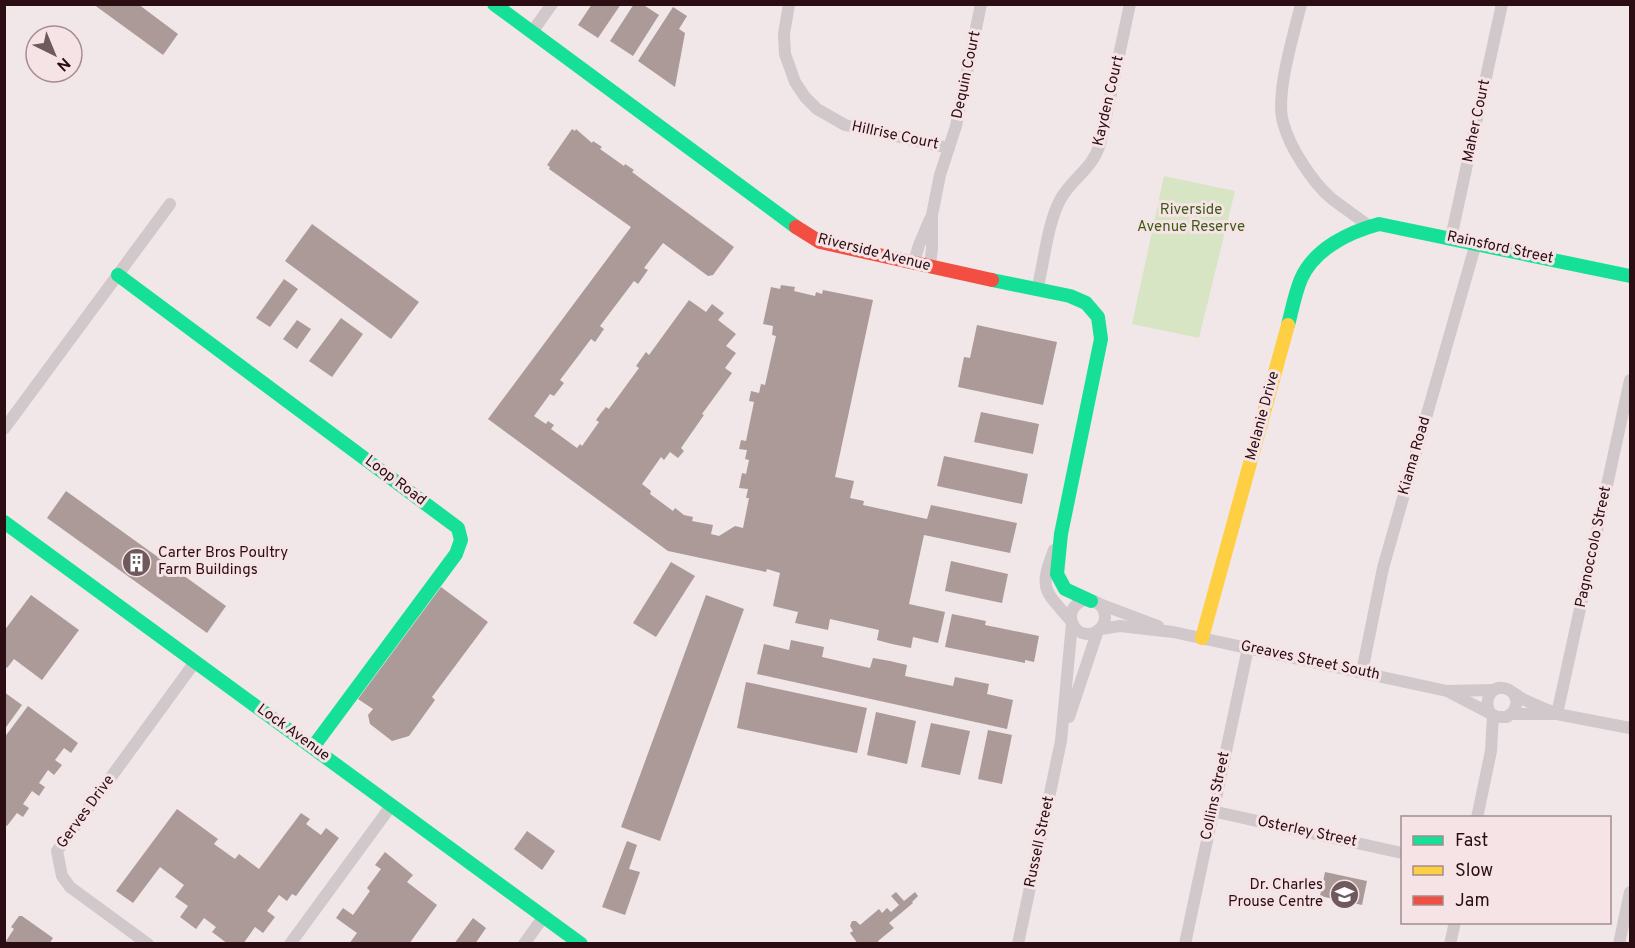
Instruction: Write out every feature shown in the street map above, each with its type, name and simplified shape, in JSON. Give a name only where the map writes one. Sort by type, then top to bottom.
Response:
[{"type":"street","name":"Riverside Avenue","points":[[494,4],[811,238],[820,242],[1070,296],[1085,302],[1098,316],[1101,339],[1061,534],[1057,574],[1065,589],[1094,602]]},
{"type":"street","points":[[532,32],[552,4]]},
{"type":"street","name":"Hillrise Court","points":[[789,4],[784,34],[785,54],[795,82],[817,109],[845,125],[949,148]]},
{"type":"street","name":"Dequin Court","points":[[930,266],[932,215],[940,175],[956,126],[981,4]]},
{"type":"street","name":"Kayden Court","points":[[1037,290],[1057,207],[1066,191],[1086,170],[1098,152],[1130,4]]},
{"type":"street","points":[[1301,4],[1282,92],[1282,122],[1297,155],[1318,184],[1330,197],[1369,226]]},
{"type":"street","name":"Maher Court","points":[[1451,238],[1502,4]]},
{"type":"street","points":[[4,429],[170,204]]},
{"type":"street","name":"Dequin Court","points":[[914,262],[932,215]]},
{"type":"street","name":"Rainsford Street","points":[[1369,226],[1379,224],[1630,276]]},
{"type":"street","name":"Melanie Drive","points":[[1202,638],[1301,279],[1311,262],[1324,250],[1369,226]]},
{"type":"street","name":"Kiama Road","points":[[1362,672],[1383,568],[1476,243]]},
{"type":"street","name":"Loop Road","points":[[118,275],[458,528],[461,540],[456,554],[313,747]]},
{"type":"street","name":"Pagnoccolo Street","points":[[1557,714],[1630,380]]},
{"type":"street","name":"Lock Avenue","points":[[4,522],[581,944]]},
{"type":"street","name":"Riverside Avenue","points":[[1061,534],[1045,574],[1045,588],[1072,622]]},
{"type":"street","points":[[1080,602],[1094,602],[1101,607],[1105,617],[1099,630],[1093,633],[1083,633],[1077,630],[1072,622],[1072,612],[1080,602]]},
{"type":"street","name":"Greaves Street South","points":[[1094,602],[1173,632]]},
{"type":"street","name":"Russell Street","points":[[1018,944],[1061,741],[1072,622]]},
{"type":"street","name":"Greaves Street South","points":[[1099,630],[1120,626],[1173,632],[1447,691],[1493,690]]},
{"type":"street","name":"Russell Street","points":[[1061,741],[1099,630]]},
{"type":"street","name":"Collins Street","points":[[1185,944],[1248,648]]},
{"type":"street","name":"Gerves Drive","points":[[148,944],[70,887],[62,876],[57,851],[195,663]]},
{"type":"street","points":[[1477,816],[1491,751],[1491,713],[1487,697],[1493,690],[1504,688],[1557,714]]},
{"type":"street","name":"Greaves Street South","points":[[1447,691],[1491,713]]},
{"type":"street","points":[[1491,751],[1516,707],[1514,694]]},
{"type":"street","points":[[1491,713],[1502,718],[1557,714],[1630,728]]},
{"type":"street","points":[[290,944],[391,807]]},
{"type":"street","name":"Osterley Street","points":[[1212,811],[1401,853]]},
{"type":"street","points":[[1619,944],[1630,892]]},
{"type":"street","points":[[524,944],[544,916]]},
{"type":"street","points":[[1450,944],[1455,924]]},
{"type":"green space","name":"Riverside Avenue Reserve","points":[[1164,176],[1235,191],[1199,338],[1132,324]]},
{"type":"building","points":[[93,4],[138,4],[178,34],[163,55]]},
{"type":"building","points":[[592,4],[621,4],[598,38],[578,25]]},
{"type":"building","points":[[634,4],[642,4],[659,15],[633,56],[610,41]]},
{"type":"building","points":[[673,7],[687,16],[679,29],[685,33],[675,87],[638,61]]},
{"type":"building","points":[[572,129],[575,131],[576,129],[624,166],[625,164],[634,170],[632,172],[734,247],[713,275],[708,276],[663,243],[644,268],[648,270],[638,284],[634,281],[600,326],[604,329],[595,342],[591,339],[560,380],[564,383],[554,396],[550,394],[534,416],[546,424],[548,421],[554,425],[551,429],[577,448],[580,444],[582,446],[599,422],[596,420],[601,413],[606,407],[609,409],[639,368],[636,366],[646,352],[649,355],[689,300],[706,312],[712,304],[724,313],[718,320],[736,334],[726,346],[736,353],[725,368],[732,373],[681,448],[684,451],[678,458],[670,452],[664,460],[661,457],[642,484],[651,491],[650,494],[673,511],[675,508],[684,515],[693,517],[692,521],[713,525],[711,534],[719,536],[735,526],[743,528],[749,498],[746,498],[748,489],[739,488],[742,473],[746,474],[749,460],[745,459],[747,450],[739,449],[741,440],[746,441],[754,402],[749,401],[751,391],[759,393],[761,384],[765,385],[776,336],[772,335],[773,326],[763,324],[771,287],[780,289],[781,285],[795,287],[794,291],[815,296],[816,292],[822,294],[823,290],[873,300],[835,477],[854,481],[850,498],[864,501],[863,505],[927,519],[931,505],[1017,523],[1010,553],[924,535],[909,604],[945,612],[938,643],[913,637],[911,648],[892,644],[877,640],[879,630],[830,619],[828,630],[795,623],[798,612],[773,606],[780,573],[668,551],[488,419],[631,227],[549,169],[547,165]]},
{"type":"building","points":[[312,224],[419,302],[391,339],[285,261]]},
{"type":"building","points":[[284,279],[298,289],[270,327],[256,318]]},
{"type":"building","points":[[341,318],[363,334],[332,377],[309,361]]},
{"type":"building","points":[[297,320],[311,329],[297,349],[283,339]]},
{"type":"building","points":[[977,325],[1057,342],[1043,405],[958,387],[964,357],[970,358]]},
{"type":"building","points":[[981,412],[1039,424],[1033,454],[974,442]]},
{"type":"building","points":[[944,456],[1028,474],[1022,504],[937,486]]},
{"type":"building","name":"Carter Bros Poultry Farm Buildings","points":[[66,491],[226,606],[207,633],[47,518]]},
{"type":"building","points":[[951,561],[1008,574],[1002,603],[945,591]]},
{"type":"building","points":[[671,562],[695,576],[656,637],[633,623]]},
{"type":"building","points":[[441,587],[488,622],[432,697],[435,700],[409,736],[392,741],[370,724],[368,715],[373,709],[358,699]]},
{"type":"building","points":[[31,595],[79,630],[42,680],[14,659],[7,668],[4,665],[4,631]]},
{"type":"building","points":[[706,595],[744,609],[660,841],[621,827]]},
{"type":"building","points":[[952,614],[986,621],[985,625],[1039,636],[1034,662],[1025,660],[1025,663],[945,647]]},
{"type":"building","points":[[791,640],[824,647],[822,657],[870,668],[873,658],[907,665],[905,676],[953,686],[955,677],[989,684],[987,694],[1013,700],[1007,729],[757,674],[764,644],[789,650]]},
{"type":"building","points":[[746,682],[867,708],[857,753],[737,728]]},
{"type":"building","points":[[4,692],[22,705],[4,730]]},
{"type":"building","points":[[28,706],[78,743],[71,753],[64,748],[55,760],[62,765],[54,775],[48,770],[39,783],[45,787],[39,796],[32,791],[23,804],[29,808],[23,817],[17,813],[7,826],[4,824],[4,738]]},
{"type":"building","points":[[876,712],[916,721],[907,764],[867,755]]},
{"type":"building","points":[[931,723],[970,731],[960,775],[921,767]]},
{"type":"building","points":[[988,730],[1012,735],[1002,784],[978,779]]},
{"type":"building","points":[[177,809],[218,839],[214,844],[235,859],[239,854],[259,869],[301,813],[310,819],[306,824],[321,835],[326,828],[339,838],[296,896],[292,894],[287,901],[279,895],[267,911],[275,917],[263,933],[255,927],[243,944],[228,944],[212,932],[216,927],[204,918],[196,929],[180,917],[188,906],[175,897],[184,885],[160,867],[133,903],[116,891]]},
{"type":"building","points":[[527,831],[555,851],[542,870],[514,849]]},
{"type":"building","points":[[627,841],[637,845],[629,869],[640,872],[625,915],[602,907]]},
{"type":"building","points":[[385,852],[413,875],[407,882],[437,905],[409,944],[349,944],[357,933],[336,918],[343,908],[353,915],[370,891],[367,888],[381,869],[375,865]]},
{"type":"building","points":[[1325,872],[1367,881],[1362,905],[1320,896]]},
{"type":"building","points":[[896,892],[904,901],[915,892],[918,896],[889,923],[894,928],[878,941],[880,944],[858,944],[850,933],[853,931],[850,926],[852,921],[860,925],[879,909],[882,913],[887,908],[891,912],[899,905],[891,896]]},
{"type":"building","points":[[19,916],[53,938],[49,944],[4,944],[14,929],[11,927]]},
{"type":"building","points":[[473,918],[486,928],[475,944],[454,944]]},
{"type":"traffic: fast","points":[[494,4],[796,227]]},
{"type":"traffic: fast","points":[[1288,325],[1301,279],[1314,259],[1345,237],[1379,224],[1630,276]]},
{"type":"traffic: fast","points":[[118,275],[458,528],[461,540],[456,554],[313,747]]},
{"type":"traffic: fast","points":[[992,280],[1070,296],[1086,303],[1098,317],[1101,339],[1061,534],[1057,574],[1065,589],[1091,601]]},
{"type":"traffic: fast","points":[[4,522],[581,944]]},
{"type":"traffic: slow","points":[[1202,638],[1288,325]]},
{"type":"traffic: jam","points":[[796,227],[820,242],[992,280]]},
{"type":"place","name":"Carter Bros Poultry Farm Buildings","points":[[137,562]]},
{"type":"place","name":"Dr. Charles Prouse Centre","points":[[1344,894]]}]
